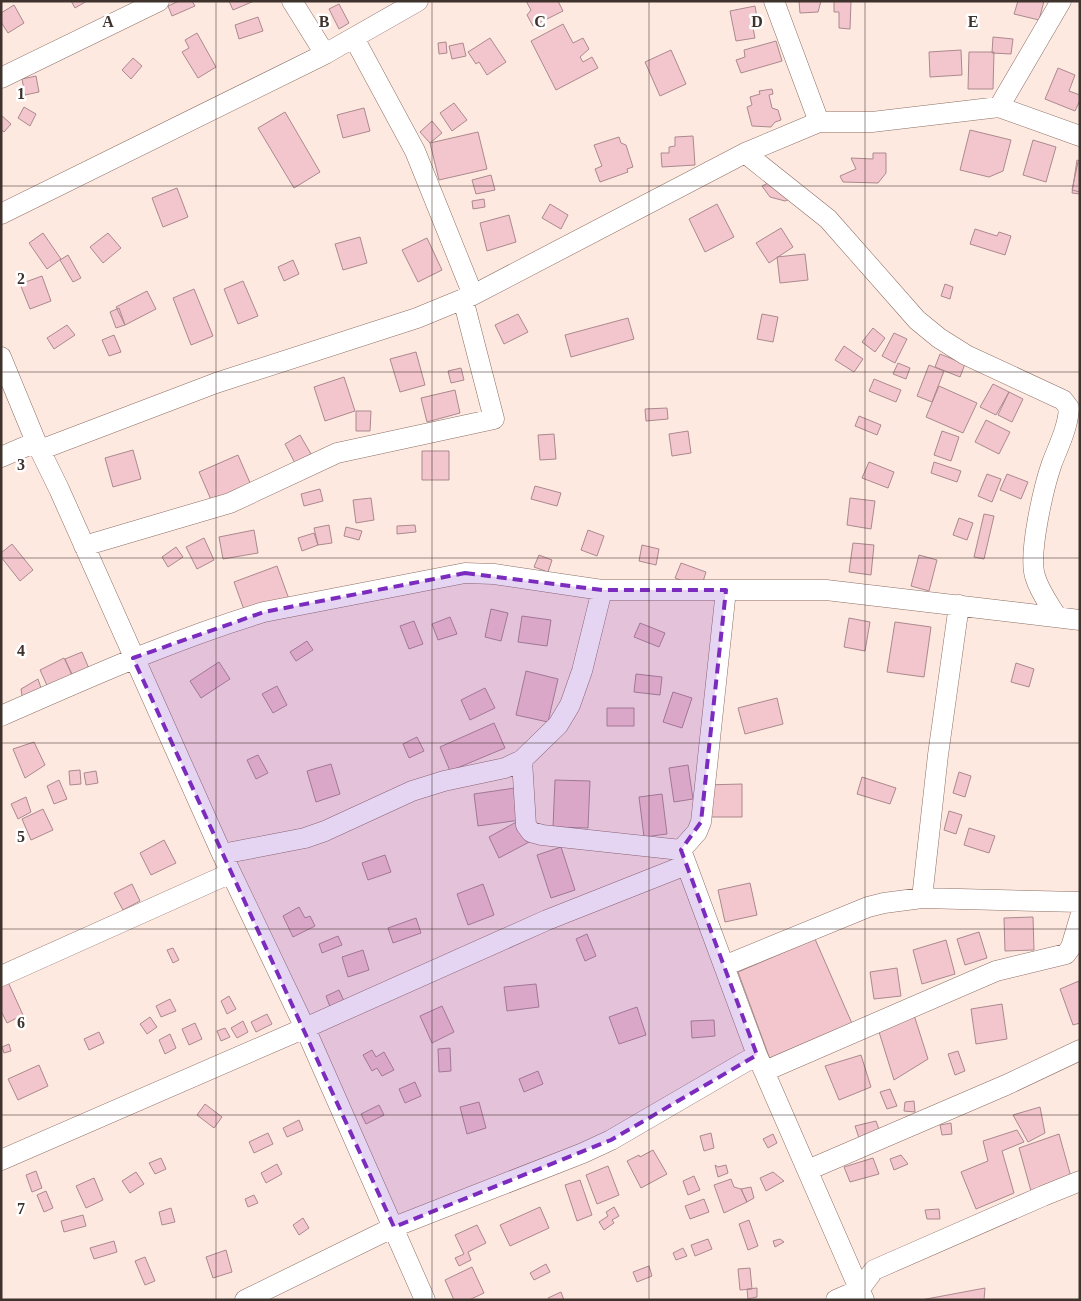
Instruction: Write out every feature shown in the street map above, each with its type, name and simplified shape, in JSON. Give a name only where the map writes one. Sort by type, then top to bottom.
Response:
[{"type":"street","points":[[1,78],[159,1]]},
{"type":"street","points":[[292,1],[325,54]]},
{"type":"street","points":[[1,214],[325,54],[418,1]]},
{"type":"street","points":[[774,1],[819,122]]},
{"type":"street","points":[[999,107],[1061,1]]},
{"type":"street","points":[[84,546],[230,503],[337,453],[494,419],[468,297],[415,151],[354,38]]},
{"type":"street","points":[[1,457],[38,446],[216,383],[417,318],[468,297],[745,153],[819,122],[872,122],[999,107],[1080,136]]},
{"type":"street","points":[[745,153],[828,219],[917,320],[939,338],[966,355],[1063,400],[1069,408],[1068,419],[1051,466],[1042,501],[1032,557],[1035,576],[1042,594],[1057,617]]},
{"type":"street","points":[[1,357],[38,446],[133,658],[222,854],[305,1028],[425,1300]]},
{"type":"street","points":[[1,716],[133,658],[233,621],[264,612],[465,573],[494,574],[602,590],[826,590],[1080,620]]},
{"type":"street","points":[[222,854],[305,838],[325,831],[412,791],[444,781],[505,768],[522,760],[558,725],[570,705],[582,671],[602,590]]},
{"type":"street","points":[[1,1160],[305,1028],[684,857],[697,832],[704,808],[726,590]]},
{"type":"street","points":[[922,898],[938,755],[959,605]]},
{"type":"street","points":[[522,760],[526,825],[531,832],[542,836],[684,857]]},
{"type":"street","points":[[684,857],[761,1063],[861,1295]]},
{"type":"street","points":[[1,976],[231,873]]},
{"type":"street","points":[[724,966],[868,907],[884,903],[922,898],[1080,902]]},
{"type":"street","points":[[245,1300],[394,1227],[597,1147],[761,1063],[996,971],[1066,954],[1071,947],[1080,918]]},
{"type":"street","points":[[808,1170],[1080,1050]]},
{"type":"street","points":[[861,1295],[874,1270],[1080,1181]]},
{"type":"street","points":[[836,1300],[861,1295]]},
{"type":"highlighted area","points":[[465,573],[602,590],[726,590],[701,822],[681,850],[757,1055],[611,1140],[394,1227],[133,658],[264,612]]},
{"type":"building","points":[[71,1],[87,1],[75,8]]},
{"type":"building","points":[[179,1],[192,1],[195,6],[172,16],[168,6]]},
{"type":"building","points":[[229,1],[254,1],[233,10]]},
{"type":"building","points":[[526,1],[558,1],[563,11],[533,26],[527,15],[531,10]]},
{"type":"building","points":[[799,1],[821,1],[818,12],[800,13]]},
{"type":"building","points":[[834,1],[851,1],[850,29],[839,28],[839,12],[834,12]]},
{"type":"building","points":[[1018,1],[1044,1],[1039,20],[1014,14]]},
{"type":"building","points":[[339,4],[349,23],[339,29],[329,9]]},
{"type":"building","points":[[14,5],[24,23],[8,33],[1,22],[1,13]]},
{"type":"building","points":[[755,6],[757,18],[752,23],[755,38],[736,41],[730,11]]},
{"type":"building","points":[[258,17],[263,31],[239,39],[235,25]]},
{"type":"building","points":[[563,24],[573,43],[583,38],[589,49],[580,57],[583,62],[592,57],[598,68],[556,90],[531,41]]},
{"type":"building","points":[[197,33],[216,67],[198,78],[182,52],[189,48],[185,40]]},
{"type":"building","points":[[993,37],[1013,39],[1011,54],[992,53]]},
{"type":"building","points":[[490,38],[506,62],[487,75],[479,62],[476,64],[468,52]]},
{"type":"building","points":[[776,41],[782,61],[741,73],[736,60],[745,57],[744,50]]},
{"type":"building","points":[[446,42],[447,53],[439,54],[438,43]]},
{"type":"building","points":[[463,43],[466,56],[452,59],[449,46]]},
{"type":"building","points":[[671,50],[686,84],[660,96],[645,62]]},
{"type":"building","points":[[961,50],[962,75],[930,77],[929,52]]},
{"type":"building","points":[[969,52],[994,52],[993,89],[968,89]]},
{"type":"building","points":[[133,58],[142,66],[131,79],[122,70]]},
{"type":"building","points":[[1058,68],[1075,75],[1069,91],[1080,95],[1075,111],[1045,99]]},
{"type":"building","points":[[36,76],[39,92],[25,95],[22,79]]},
{"type":"building","points":[[772,89],[773,94],[769,95],[772,108],[778,110],[781,120],[775,122],[771,127],[752,126],[747,107],[752,105],[750,97],[760,94],[759,91]]},
{"type":"building","points":[[454,103],[467,120],[452,131],[440,113]]},
{"type":"building","points":[[24,107],[36,114],[30,126],[18,118]]},
{"type":"building","points":[[364,108],[370,131],[343,138],[337,115]]},
{"type":"building","points":[[285,112],[320,172],[294,188],[258,128]]},
{"type":"building","points":[[1,115],[11,124],[4,132],[1,130]]},
{"type":"building","points":[[432,121],[442,133],[430,143],[420,132]]},
{"type":"building","points":[[970,130],[1011,140],[1003,171],[989,177],[960,170]]},
{"type":"building","points":[[478,132],[487,169],[439,180],[430,143]]},
{"type":"building","points":[[693,136],[695,165],[662,167],[661,153],[669,153],[669,147],[675,146],[675,137]]},
{"type":"building","points":[[619,137],[621,143],[626,145],[633,167],[627,169],[628,172],[600,182],[595,169],[602,166],[594,145]]},
{"type":"building","points":[[1033,140],[1056,147],[1046,182],[1023,175]]},
{"type":"building","points":[[873,153],[886,153],[886,173],[878,183],[843,182],[840,176],[856,169],[851,158],[873,159]]},
{"type":"building","points":[[1077,160],[1080,161],[1080,194],[1072,193]]},
{"type":"building","points":[[1078,162],[1080,162],[1080,192],[1072,190]]},
{"type":"building","points":[[787,174],[797,196],[785,201],[770,197],[762,186]]},
{"type":"building","points":[[491,175],[495,190],[476,194],[472,180]]},
{"type":"building","points":[[177,188],[188,217],[163,227],[152,198]]},
{"type":"building","points":[[484,199],[485,207],[473,209],[472,201]]},
{"type":"building","points":[[550,204],[568,215],[561,229],[542,218]]},
{"type":"building","points":[[717,204],[734,237],[705,252],[689,219]]},
{"type":"building","points":[[509,215],[516,242],[487,251],[480,223]]},
{"type":"building","points":[[781,228],[793,247],[769,263],[756,243]]},
{"type":"building","points":[[975,229],[997,236],[999,232],[1011,236],[1005,255],[970,244]]},
{"type":"building","points":[[43,233],[61,259],[47,269],[29,243]]},
{"type":"building","points":[[108,233],[121,248],[103,263],[90,247]]},
{"type":"building","points":[[360,237],[367,263],[343,270],[335,244]]},
{"type":"building","points":[[427,238],[442,270],[418,282],[402,250]]},
{"type":"building","points":[[805,254],[808,280],[780,283],[777,257]]},
{"type":"building","points":[[68,255],[81,278],[73,282],[60,260]]},
{"type":"building","points":[[293,260],[299,274],[284,281],[278,267]]},
{"type":"building","points":[[42,276],[51,301],[30,309],[20,284]]},
{"type":"building","points":[[243,281],[258,316],[238,324],[224,289]]},
{"type":"building","points":[[945,284],[953,287],[950,299],[941,296]]},
{"type":"building","points":[[194,289],[213,336],[191,345],[173,298]]},
{"type":"building","points":[[147,291],[156,309],[125,325],[116,307]]},
{"type":"building","points":[[119,308],[125,325],[116,328],[110,312]]},
{"type":"building","points":[[518,314],[528,332],[504,344],[495,325]]},
{"type":"building","points":[[762,314],[778,317],[773,342],[757,339]]},
{"type":"building","points":[[628,318],[634,339],[571,357],[565,335]]},
{"type":"building","points":[[67,325],[75,335],[54,349],[47,338]]},
{"type":"building","points":[[873,328],[885,338],[875,352],[862,342]]},
{"type":"building","points":[[894,333],[907,339],[895,363],[882,356]]},
{"type":"building","points":[[114,335],[121,352],[109,356],[102,340]]},
{"type":"building","points":[[844,346],[863,359],[854,372],[835,360]]},
{"type":"building","points":[[416,352],[425,385],[400,392],[390,359]]},
{"type":"building","points":[[940,354],[965,364],[960,377],[935,367]]},
{"type":"building","points":[[898,363],[910,368],[906,379],[893,374]]},
{"type":"building","points":[[929,365],[944,371],[932,402],[917,396]]},
{"type":"building","points":[[461,368],[464,380],[451,383],[448,371]]},
{"type":"building","points":[[344,377],[355,411],[325,421],[314,387]]},
{"type":"building","points":[[874,379],[901,390],[896,402],[869,391]]},
{"type":"building","points":[[993,384],[1009,392],[996,415],[980,407]]},
{"type":"building","points":[[939,386],[977,403],[963,433],[926,417]]},
{"type":"building","points":[[455,390],[460,413],[427,422],[421,398]]},
{"type":"building","points":[[1009,392],[1023,399],[1012,422],[998,415]]},
{"type":"building","points":[[667,408],[668,419],[646,421],[645,409]]},
{"type":"building","points":[[356,411],[371,411],[370,431],[356,431]]},
{"type":"building","points":[[859,416],[881,425],[877,435],[855,426]]},
{"type":"building","points":[[986,420],[1010,432],[999,454],[975,442]]},
{"type":"building","points":[[688,431],[691,453],[672,456],[669,434]]},
{"type":"building","points":[[942,431],[959,437],[951,461],[934,455]]},
{"type":"building","points":[[554,434],[556,459],[540,460],[538,435]]},
{"type":"building","points":[[300,435],[311,454],[295,463],[285,444]]},
{"type":"building","points":[[133,450],[141,479],[113,487],[105,458]]},
{"type":"building","points":[[422,451],[449,451],[449,480],[422,480]]},
{"type":"building","points":[[238,455],[251,485],[212,502],[199,472]]},
{"type":"building","points":[[869,462],[894,472],[888,488],[862,478]]},
{"type":"building","points":[[934,462],[961,471],[957,482],[931,473]]},
{"type":"building","points":[[987,474],[1001,479],[992,502],[978,496]]},
{"type":"building","points":[[1007,474],[1028,482],[1021,499],[1000,490]]},
{"type":"building","points":[[535,486],[561,493],[557,506],[531,499]]},
{"type":"building","points":[[320,489],[323,501],[304,506],[301,494]]},
{"type":"building","points":[[371,498],[374,520],[356,523],[353,500]]},
{"type":"building","points":[[850,498],[875,501],[871,529],[847,525]]},
{"type":"building","points":[[984,514],[994,516],[984,559],[974,557]]},
{"type":"building","points":[[959,518],[973,523],[967,540],[953,535]]},
{"type":"building","points":[[329,525],[332,543],[318,545],[314,528]]},
{"type":"building","points":[[415,525],[416,532],[397,534],[397,526]]},
{"type":"building","points":[[346,527],[362,531],[359,540],[344,536]]},
{"type":"building","points":[[254,530],[258,553],[223,559],[219,537]]},
{"type":"building","points":[[588,530],[604,536],[597,556],[581,550]]},
{"type":"building","points":[[314,533],[318,545],[302,551],[298,538]]},
{"type":"building","points":[[204,538],[214,560],[197,569],[186,547]]},
{"type":"building","points":[[853,543],[874,545],[871,575],[849,572]]},
{"type":"building","points":[[12,544],[33,570],[20,581],[1,557],[1,553]]},
{"type":"building","points":[[642,545],[659,549],[656,565],[639,561]]},
{"type":"building","points":[[176,547],[183,557],[168,567],[162,557]]},
{"type":"building","points":[[539,555],[552,560],[548,572],[534,567]]},
{"type":"building","points":[[919,555],[937,560],[929,591],[911,586]]},
{"type":"building","points":[[681,563],[706,572],[701,588],[675,578]]},
{"type":"building","points":[[277,566],[290,602],[247,618],[234,582]]},
{"type":"building","points":[[491,609],[508,613],[501,641],[485,637]]},
{"type":"building","points":[[522,616],[551,620],[547,646],[518,642]]},
{"type":"building","points":[[450,617],[457,634],[438,640],[432,624]]},
{"type":"building","points":[[849,618],[870,622],[865,651],[844,647]]},
{"type":"building","points":[[414,621],[423,644],[409,649],[400,626]]},
{"type":"building","points":[[895,622],[931,627],[924,677],[887,672]]},
{"type":"building","points":[[640,623],[665,633],[659,647],[634,637]]},
{"type":"building","points":[[307,641],[313,650],[296,661],[290,652]]},
{"type":"building","points":[[82,652],[90,671],[73,678],[65,659]]},
{"type":"building","points":[[64,658],[75,680],[50,692],[40,670]]},
{"type":"building","points":[[219,662],[230,679],[201,698],[190,681]]},
{"type":"building","points":[[1016,663],[1034,669],[1029,687],[1011,682]]},
{"type":"building","points":[[526,671],[558,679],[548,722],[516,715]]},
{"type":"building","points":[[636,674],[662,677],[660,695],[634,692]]},
{"type":"building","points":[[38,679],[42,691],[23,702],[21,689]]},
{"type":"building","points":[[277,686],[287,705],[273,713],[262,694]]},
{"type":"building","points":[[485,688],[495,708],[470,720],[461,700]]},
{"type":"building","points":[[673,692],[692,698],[682,728],[663,722]]},
{"type":"building","points":[[777,698],[783,724],[745,734],[738,708]]},
{"type":"building","points":[[607,708],[634,708],[634,726],[607,726]]},
{"type":"building","points":[[494,723],[505,748],[450,771],[440,747]]},
{"type":"building","points":[[417,737],[424,751],[409,758],[403,744]]},
{"type":"building","points":[[34,742],[45,765],[25,778],[13,749]]},
{"type":"building","points":[[258,755],[268,773],[256,779],[247,760]]},
{"type":"building","points":[[331,764],[340,794],[316,802],[307,771]]},
{"type":"building","points":[[688,765],[693,799],[674,802],[669,768]]},
{"type":"building","points":[[80,770],[81,784],[70,785],[69,771]]},
{"type":"building","points":[[96,771],[98,783],[86,785],[84,773]]},
{"type":"building","points":[[959,772],[971,776],[965,797],[953,793]]},
{"type":"building","points":[[862,777],[896,788],[890,804],[857,794]]},
{"type":"building","points":[[59,780],[67,799],[54,804],[47,786]]},
{"type":"building","points":[[555,780],[590,781],[588,828],[553,827]]},
{"type":"building","points":[[742,784],[742,817],[704,817],[704,785]]},
{"type":"building","points":[[515,788],[520,820],[478,826],[474,794]]},
{"type":"building","points":[[662,794],[667,834],[644,837],[639,797]]},
{"type":"building","points":[[26,797],[31,812],[18,819],[11,804]]},
{"type":"building","points":[[43,809],[53,830],[31,840],[22,819]]},
{"type":"building","points":[[949,811],[962,815],[956,834],[944,830]]},
{"type":"building","points":[[520,820],[531,841],[499,858],[489,837]]},
{"type":"building","points":[[969,828],[995,836],[989,853],[964,845]]},
{"type":"building","points":[[164,840],[176,863],[151,875],[140,853]]},
{"type":"building","points":[[561,847],[575,890],[551,898],[537,855]]},
{"type":"building","points":[[385,855],[391,872],[368,880],[362,863]]},
{"type":"building","points":[[750,883],[757,915],[725,922],[718,890]]},
{"type":"building","points":[[132,884],[140,901],[123,910],[114,893]]},
{"type":"building","points":[[483,884],[494,915],[468,925],[457,894]]},
{"type":"building","points":[[299,907],[305,918],[310,916],[315,926],[293,937],[283,916]]},
{"type":"building","points":[[1033,917],[1034,950],[1005,951],[1004,918]]},
{"type":"building","points":[[416,918],[421,933],[393,943],[388,928]]},
{"type":"building","points":[[979,932],[987,958],[965,965],[957,939]]},
{"type":"building","points":[[587,934],[596,956],[585,961],[576,939]]},
{"type":"building","points":[[338,936],[342,945],[322,953],[319,944]]},
{"type":"building","points":[[815,939],[854,1028],[771,1062],[738,972]]},
{"type":"building","points":[[946,940],[955,974],[922,984],[913,950]]},
{"type":"building","points":[[173,948],[179,960],[173,963],[167,950]]},
{"type":"building","points":[[363,950],[369,970],[348,977],[342,957]]},
{"type":"building","points":[[897,968],[901,996],[874,999],[870,972]]},
{"type":"building","points":[[1079,981],[1080,1023],[1073,1025],[1060,989]]},
{"type":"building","points":[[8,982],[23,1015],[7,1023],[1,1011],[1,985]]},
{"type":"building","points":[[536,984],[539,1007],[507,1011],[504,987]]},
{"type":"building","points":[[339,990],[344,1001],[330,1007],[326,996]]},
{"type":"building","points":[[229,996],[236,1009],[227,1014],[221,1001]]},
{"type":"building","points":[[170,999],[176,1011],[161,1017],[156,1006]]},
{"type":"building","points":[[1002,1004],[1007,1039],[976,1044],[971,1009]]},
{"type":"building","points":[[442,1006],[454,1032],[432,1043],[420,1016]]},
{"type":"building","points":[[637,1007],[646,1035],[619,1044],[609,1017]]},
{"type":"building","points":[[267,1014],[272,1024],[256,1032],[251,1022]]},
{"type":"building","points":[[914,1015],[928,1059],[894,1080],[879,1032]]},
{"type":"building","points":[[150,1017],[157,1027],[147,1034],[140,1024]]},
{"type":"building","points":[[714,1020],[715,1036],[692,1038],[691,1021]]},
{"type":"building","points":[[243,1021],[248,1032],[237,1038],[231,1028]]},
{"type":"building","points":[[195,1023],[202,1039],[189,1045],[182,1029]]},
{"type":"building","points":[[225,1028],[230,1037],[221,1041],[217,1031]]},
{"type":"building","points":[[99,1032],[104,1043],[89,1050],[84,1039]]},
{"type":"building","points":[[170,1034],[176,1048],[165,1054],[159,1040]]},
{"type":"building","points":[[9,1044],[11,1051],[4,1053],[2,1047]]},
{"type":"building","points":[[450,1048],[451,1071],[439,1072],[438,1049]]},
{"type":"building","points":[[372,1050],[376,1057],[384,1052],[394,1070],[382,1076],[377,1068],[372,1071],[363,1055]]},
{"type":"building","points":[[958,1051],[965,1071],[955,1075],[948,1054]]},
{"type":"building","points":[[861,1055],[871,1087],[839,1100],[825,1066]]},
{"type":"building","points":[[39,1065],[48,1086],[18,1100],[8,1079]]},
{"type":"building","points":[[538,1071],[543,1084],[524,1092],[519,1079]]},
{"type":"building","points":[[415,1082],[421,1096],[405,1103],[399,1089]]},
{"type":"building","points":[[890,1089],[897,1106],[887,1109],[880,1092]]},
{"type":"building","points":[[914,1101],[915,1112],[904,1111],[905,1102]]},
{"type":"building","points":[[479,1102],[486,1128],[467,1134],[460,1107]]},
{"type":"building","points":[[205,1104],[222,1117],[214,1128],[197,1115]]},
{"type":"building","points":[[379,1105],[384,1115],[366,1124],[361,1114]]},
{"type":"building","points":[[1040,1107],[1045,1133],[1028,1142],[1013,1115]]},
{"type":"building","points":[[299,1120],[303,1130],[287,1137],[283,1128]]},
{"type":"building","points":[[876,1121],[881,1135],[861,1144],[855,1126]]},
{"type":"building","points":[[951,1123],[952,1134],[942,1135],[940,1125]]},
{"type":"building","points":[[1017,1130],[1024,1142],[1002,1151],[1014,1193],[976,1209],[961,1172],[988,1161],[983,1141]]},
{"type":"building","points":[[268,1133],[273,1144],[254,1153],[249,1142]]},
{"type":"building","points":[[711,1133],[714,1148],[704,1151],[700,1136]]},
{"type":"building","points":[[773,1134],[777,1143],[768,1148],[763,1139]]},
{"type":"building","points":[[1059,1134],[1071,1177],[1031,1191],[1019,1148]]},
{"type":"building","points":[[653,1150],[667,1174],[641,1188],[627,1161]]},
{"type":"building","points":[[901,1155],[908,1164],[894,1170],[890,1159]]},
{"type":"building","points":[[161,1158],[166,1169],[155,1174],[149,1163]]},
{"type":"building","points":[[873,1158],[879,1174],[850,1182],[844,1167]]},
{"type":"building","points":[[277,1164],[282,1174],[266,1183],[261,1173]]},
{"type":"building","points":[[715,1165],[718,1167],[726,1165],[728,1173],[718,1177]]},
{"type":"building","points":[[608,1166],[619,1195],[597,1204],[586,1175]]},
{"type":"building","points":[[36,1171],[42,1188],[32,1192],[26,1175]]},
{"type":"building","points":[[136,1172],[144,1184],[130,1193],[122,1181]]},
{"type":"building","points":[[773,1172],[784,1181],[766,1191],[760,1178]]},
{"type":"building","points":[[694,1176],[700,1190],[688,1195],[683,1181]]},
{"type":"building","points":[[94,1178],[103,1200],[86,1208],[76,1186]]},
{"type":"building","points":[[731,1179],[734,1187],[741,1189],[747,1202],[724,1213],[714,1185]]},
{"type":"building","points":[[580,1180],[592,1215],[577,1221],[565,1185]]},
{"type":"building","points":[[751,1187],[754,1198],[747,1202],[741,1189]]},
{"type":"building","points":[[46,1191],[53,1208],[44,1212],[37,1195]]},
{"type":"building","points":[[254,1195],[258,1203],[248,1207],[245,1199]]},
{"type":"building","points":[[704,1199],[709,1212],[690,1219],[685,1206]]},
{"type":"building","points":[[540,1207],[549,1228],[510,1246],[500,1225]]},
{"type":"building","points":[[614,1207],[619,1216],[612,1220],[614,1223],[604,1230],[599,1222],[608,1216],[606,1212]]},
{"type":"building","points":[[171,1208],[175,1222],[162,1225],[159,1212]]},
{"type":"building","points":[[939,1209],[940,1219],[927,1219],[925,1210]]},
{"type":"building","points":[[83,1215],[86,1226],[64,1232],[61,1221]]},
{"type":"building","points":[[303,1218],[309,1228],[299,1235],[293,1225]]},
{"type":"building","points":[[749,1220],[758,1246],[748,1250],[739,1224]]},
{"type":"building","points":[[477,1225],[486,1243],[468,1252],[471,1260],[459,1266],[455,1258],[464,1254],[455,1235]]},
{"type":"building","points":[[708,1239],[712,1249],[695,1256],[691,1245]]},
{"type":"building","points":[[780,1239],[784,1242],[775,1247],[773,1241]]},
{"type":"building","points":[[114,1241],[117,1252],[94,1259],[90,1248]]},
{"type":"building","points":[[683,1248],[687,1256],[676,1260],[673,1253]]},
{"type":"building","points":[[226,1250],[232,1272],[213,1278],[206,1257]]},
{"type":"building","points":[[145,1257],[155,1281],[145,1285],[135,1261]]},
{"type":"building","points":[[546,1264],[550,1272],[534,1280],[530,1273]]},
{"type":"building","points":[[649,1266],[652,1276],[637,1282],[633,1272]]},
{"type":"building","points":[[472,1267],[484,1293],[469,1300],[454,1300],[445,1280]]},
{"type":"building","points":[[750,1268],[752,1289],[740,1290],[738,1269]]},
{"type":"building","points":[[757,1288],[757,1297],[748,1299],[747,1289]]},
{"type":"building","points":[[985,1288],[984,1300],[921,1300]]},
{"type":"building","points":[[561,1292],[564,1300],[549,1300],[548,1298]]}]
